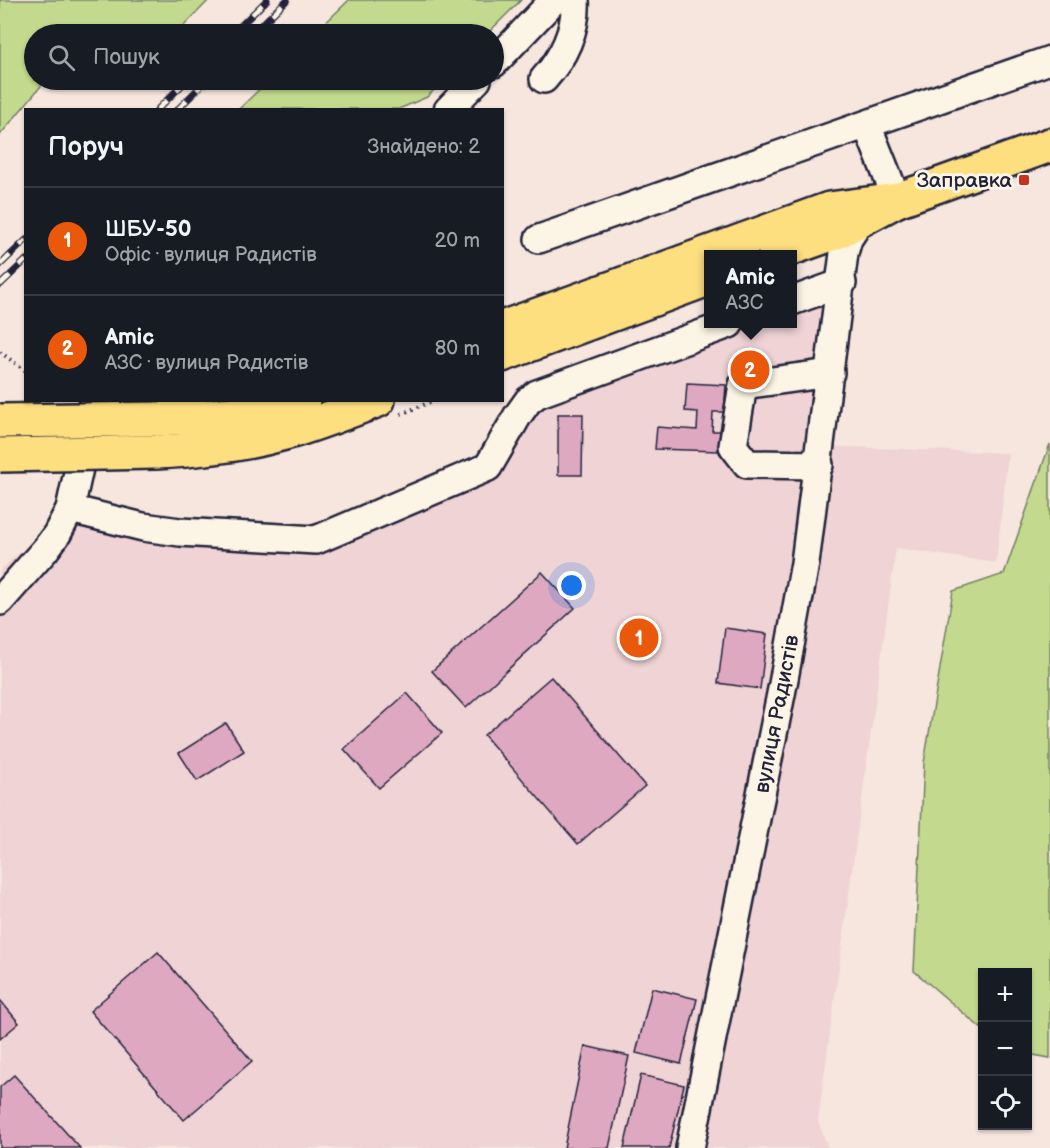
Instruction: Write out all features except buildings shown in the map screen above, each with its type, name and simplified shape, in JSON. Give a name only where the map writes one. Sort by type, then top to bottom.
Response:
[{"type":"main road","points":[[787,250],[837,232],[897,200],[1050,145]]},
{"type":"main road","points":[[716,250],[829,209],[897,200]]},
{"type":"main road","points":[[504,327],[704,254]]},
{"type":"main road","points":[[504,354],[704,280]]},
{"type":"main road","points":[[0,422],[155,419],[235,414],[270,409],[296,402]]},
{"type":"main road","points":[[0,454],[156,452],[206,448],[257,440],[304,427],[373,402]]},
{"type":"street","points":[[504,52],[554,0]]},
{"type":"street","points":[[544,80],[565,51],[572,25],[575,0]]},
{"type":"street","points":[[539,239],[1050,60]]},
{"type":"street","points":[[450,108],[467,90]]},
{"type":"street","points":[[867,125],[897,200]]},
{"type":"street","name":"вулиця Радистів","points":[[690,1148],[805,564],[846,246],[861,219]]},
{"type":"street","points":[[797,250],[809,250],[820,254],[834,266],[842,279],[797,299]]},
{"type":"street","points":[[70,509],[143,527],[180,532],[316,540],[488,467],[518,415],[528,401],[537,394],[718,328]]},
{"type":"street","points":[[819,465],[747,464],[733,446],[743,385],[831,373]]},
{"type":"street","points":[[0,601],[45,550],[57,534],[70,509],[94,402]]},
{"type":"path","points":[[0,352],[24,370]]},
{"type":"shaded area","points":[[842,283],[821,446],[1008,453],[996,563],[896,548],[818,1121],[828,1148],[0,1148],[0,570],[70,509],[317,540],[488,467],[518,415],[720,328],[797,328],[797,299]]},
{"type":"green space","points":[[0,0],[209,0],[186,24],[24,24],[24,90],[38,90],[0,135]]},
{"type":"green space","points":[[349,0],[521,0],[497,24],[324,24]]},
{"type":"green space","points":[[259,90],[434,90],[427,97],[401,108],[240,108]]},
{"type":"green space","points":[[1050,444],[1050,1058],[1032,1055],[1032,968],[978,968],[978,1026],[914,971],[924,763],[953,591],[1004,574]]},
{"type":"railway","points":[[242,24],[267,0]]},
{"type":"railway","points":[[262,24],[287,0]]},
{"type":"railway","points":[[159,108],[177,90]]},
{"type":"railway","points":[[179,108],[197,90]]},
{"type":"railway","points":[[0,265],[24,242]]},
{"type":"railway","points":[[0,285],[24,262]]},
{"type":"place","name":"Заправка","points":[[1024,180]]},
{"type":"place","name":"Amic","points":[[750,370]]},
{"type":"place","name":"ШБУ-50","points":[[639,638]]}]
